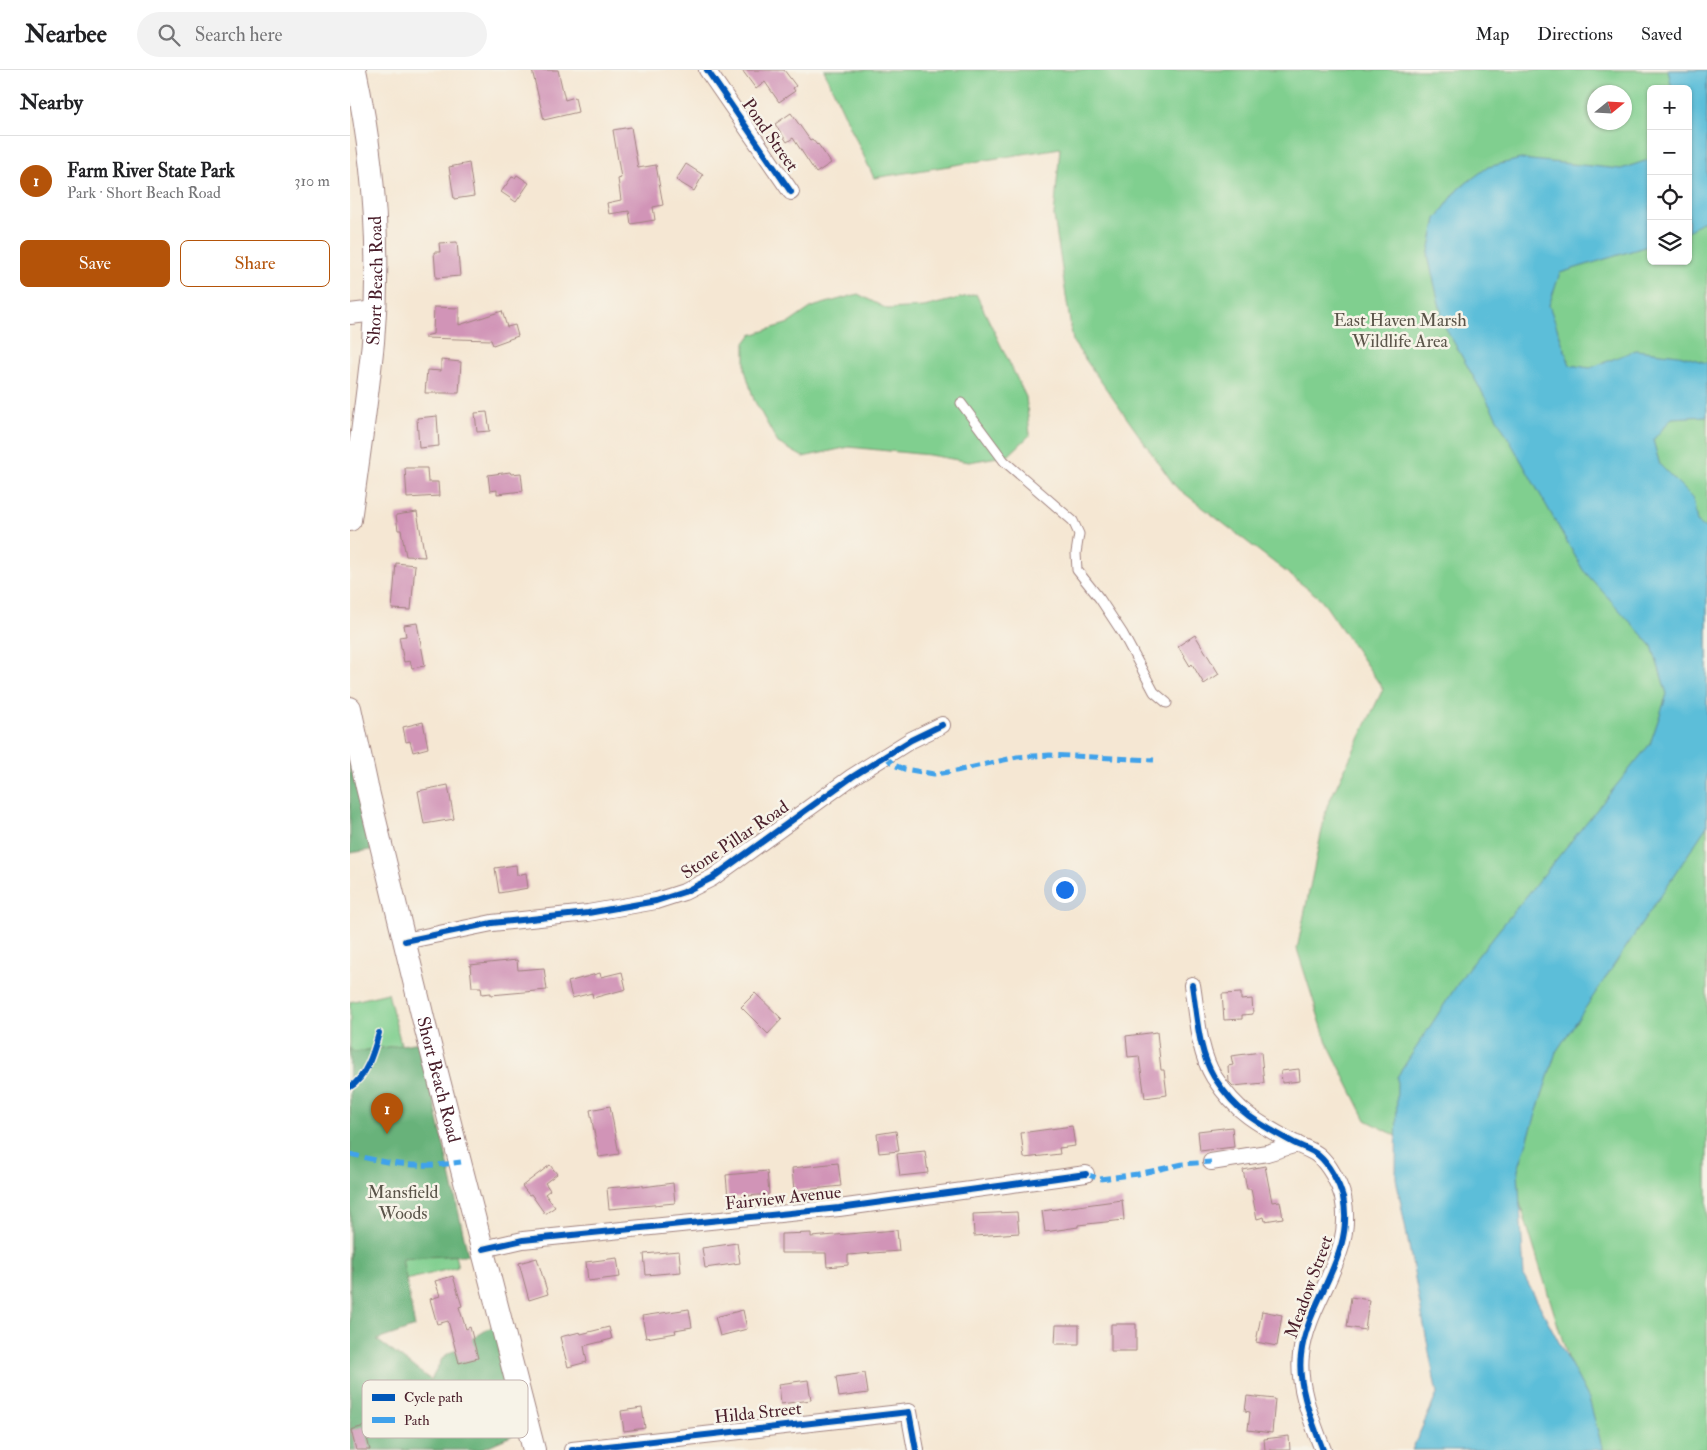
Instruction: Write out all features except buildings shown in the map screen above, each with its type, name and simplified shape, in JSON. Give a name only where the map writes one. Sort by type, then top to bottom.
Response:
[{"type":"main road","name":"Short Beach Road","points":[[350,520],[364,421],[375,311],[376,258],[372,176],[367,134],[355,70]]},
{"type":"main road","name":"Short Beach Road","points":[[350,708],[365,779],[405,941],[516,1380]]},
{"type":"main road","name":"Short Beach Road","points":[[528,1426],[534,1450]]},
{"type":"street","name":"Pond Street","points":[[708,70],[791,192]]},
{"type":"street","points":[[350,314],[375,311]]},
{"type":"street","name":"Stone Pillar Road","points":[[405,941],[492,923],[588,913],[656,901],[684,892],[712,878],[852,777],[911,740],[942,724]]},
{"type":"street","name":"Meadow Street","points":[[1192,985],[1204,1056],[1213,1075],[1229,1098],[1248,1115],[1275,1133],[1318,1155],[1337,1179],[1342,1196],[1346,1214],[1344,1236],[1336,1261],[1305,1336],[1300,1355],[1300,1373],[1304,1391],[1323,1450]]},
{"type":"street","points":[[1211,1162],[1267,1153],[1297,1144]]},
{"type":"street","name":"Fairview Avenue","points":[[483,1249],[523,1240],[866,1205],[1086,1174]]},
{"type":"street","name":"Hilda Street","points":[[572,1450],[909,1412],[916,1450]]},
{"type":"lane","points":[[961,403],[1004,461],[1073,521],[1079,534],[1076,553],[1077,570],[1100,599],[1123,634],[1154,692],[1167,703]]},
{"type":"green space","name":"East Haven Marsh Wildlife Area","points":[[824,70],[1707,70],[1707,1450],[1600,1450],[1569,1361],[1519,1200],[1366,1120],[1326,1040],[1297,949],[1327,806],[1383,689],[1321,599],[1175,486],[1073,342],[1054,216],[1060,148],[874,178]]},
{"type":"green space","points":[[858,294],[887,309],[924,307],[976,294],[1026,397],[1030,435],[1009,455],[969,462],[929,455],[849,447],[803,457],[778,443],[754,400],[745,370],[745,343],[751,335],[789,323],[812,307]]},
{"type":"green space","points":[[350,749],[371,850],[350,853]]},
{"type":"green space","points":[[388,993],[458,1267],[350,1294],[350,1002]]},
{"type":"green space","name":"Mansfield Woods","points":[[421,1042],[468,1255],[402,1258],[415,1327],[377,1340],[431,1380],[362,1380],[362,1438],[507,1438],[479,1450],[350,1450],[350,1048],[354,1052]]},
{"type":"green space","name":"Mansfield Woods","points":[[496,1324],[506,1380],[431,1380],[443,1357]]},
{"type":"water","points":[[1668,70],[1707,70],[1707,219],[1692,228],[1692,85],[1671,85]]},
{"type":"water","points":[[1521,159],[1621,169],[1647,160],[1647,246],[1560,273],[1549,305],[1570,365],[1590,368],[1636,350],[1679,355],[1707,363],[1707,416],[1672,418],[1653,440],[1660,465],[1693,498],[1697,522],[1707,529],[1707,826],[1556,1052],[1518,1170],[1524,1276],[1589,1399],[1603,1450],[1412,1450],[1437,1394],[1396,1178],[1397,1077],[1468,968],[1650,744],[1667,694],[1652,646],[1583,570],[1444,325],[1428,256],[1436,219],[1458,189],[1488,167]]},
{"type":"marked path","points":[[885,756],[894,765],[904,769],[934,774],[1017,757],[1050,755],[1154,760]]},
{"type":"marked path","points":[[350,1154],[418,1165],[461,1162]]},
{"type":"marked path","points":[[1086,1174],[1100,1179],[1138,1174],[1183,1164],[1211,1162]]},
{"type":"cycle path","points":[[707,70],[791,192]]},
{"type":"cycle path","points":[[405,941],[492,923],[588,913],[656,901],[684,892],[712,878],[852,777],[911,740],[942,725]]},
{"type":"cycle path","points":[[1192,985],[1201,1044],[1209,1067],[1225,1093],[1249,1116],[1277,1134],[1318,1155],[1333,1174],[1343,1197],[1345,1218],[1343,1239],[1305,1335],[1300,1367],[1303,1391],[1323,1450]]},
{"type":"cycle path","points":[[350,1087],[356,1083],[365,1070],[379,1033]]},
{"type":"cycle path","points":[[483,1249],[523,1240],[839,1208],[1086,1174]]},
{"type":"cycle path","points":[[572,1450],[909,1412],[916,1450]]},
{"type":"place","name":"Farm River State Park","points":[[387,1134]]}]
